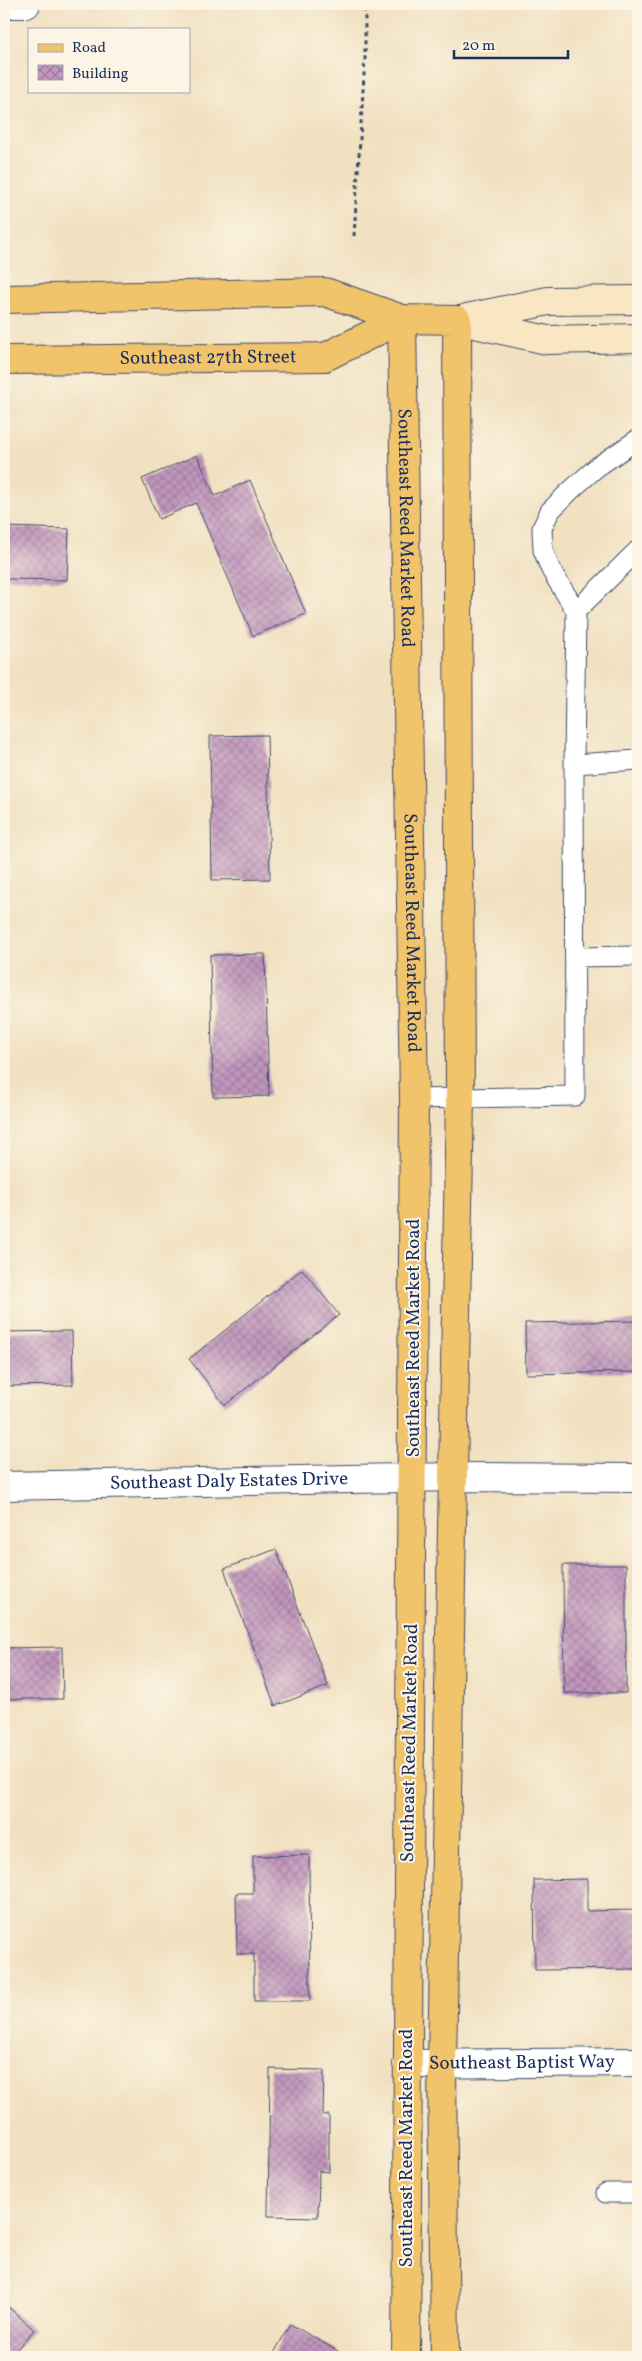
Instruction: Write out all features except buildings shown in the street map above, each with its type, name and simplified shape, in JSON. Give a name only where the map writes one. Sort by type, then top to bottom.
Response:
[{"type":"main road","name":"Southeast 27th Street","points":[[4,299],[324,292],[402,319],[458,320],[547,340],[638,338]]},
{"type":"main road","name":"Southeast 27th Street","points":[[458,320],[548,301],[638,300]]},
{"type":"main road","name":"Southeast 27th Street","points":[[4,360],[325,357],[402,319]]},
{"type":"main road","name":"Southeast Reed Market Road","points":[[402,319],[414,1099],[413,1478],[406,2064],[406,2357]]},
{"type":"main road","name":"Southeast Reed Market Road","points":[[445,2357],[442,2064],[460,1099],[458,320]]},
{"type":"street","points":[[4,4],[26,4]]},
{"type":"street","name":"Southeast Daly Estates Drive","points":[[4,1486],[454,1477],[638,1478]]},
{"type":"street","name":"Southeast Baptist Way","points":[[406,2064],[638,2062]]},
{"type":"lane","points":[[414,1099],[575,1096],[574,764],[576,611],[551,570],[544,550],[542,528],[550,511],[570,491],[597,468],[638,439]]},
{"type":"lane","points":[[576,611],[638,550]]},
{"type":"lane","points":[[574,764],[638,760]]},
{"type":"lane","points":[[574,957],[638,956]]},
{"type":"lane","points":[[606,2193],[638,2193]]},
{"type":"path","points":[[354,236],[365,59],[365,4]]}]
